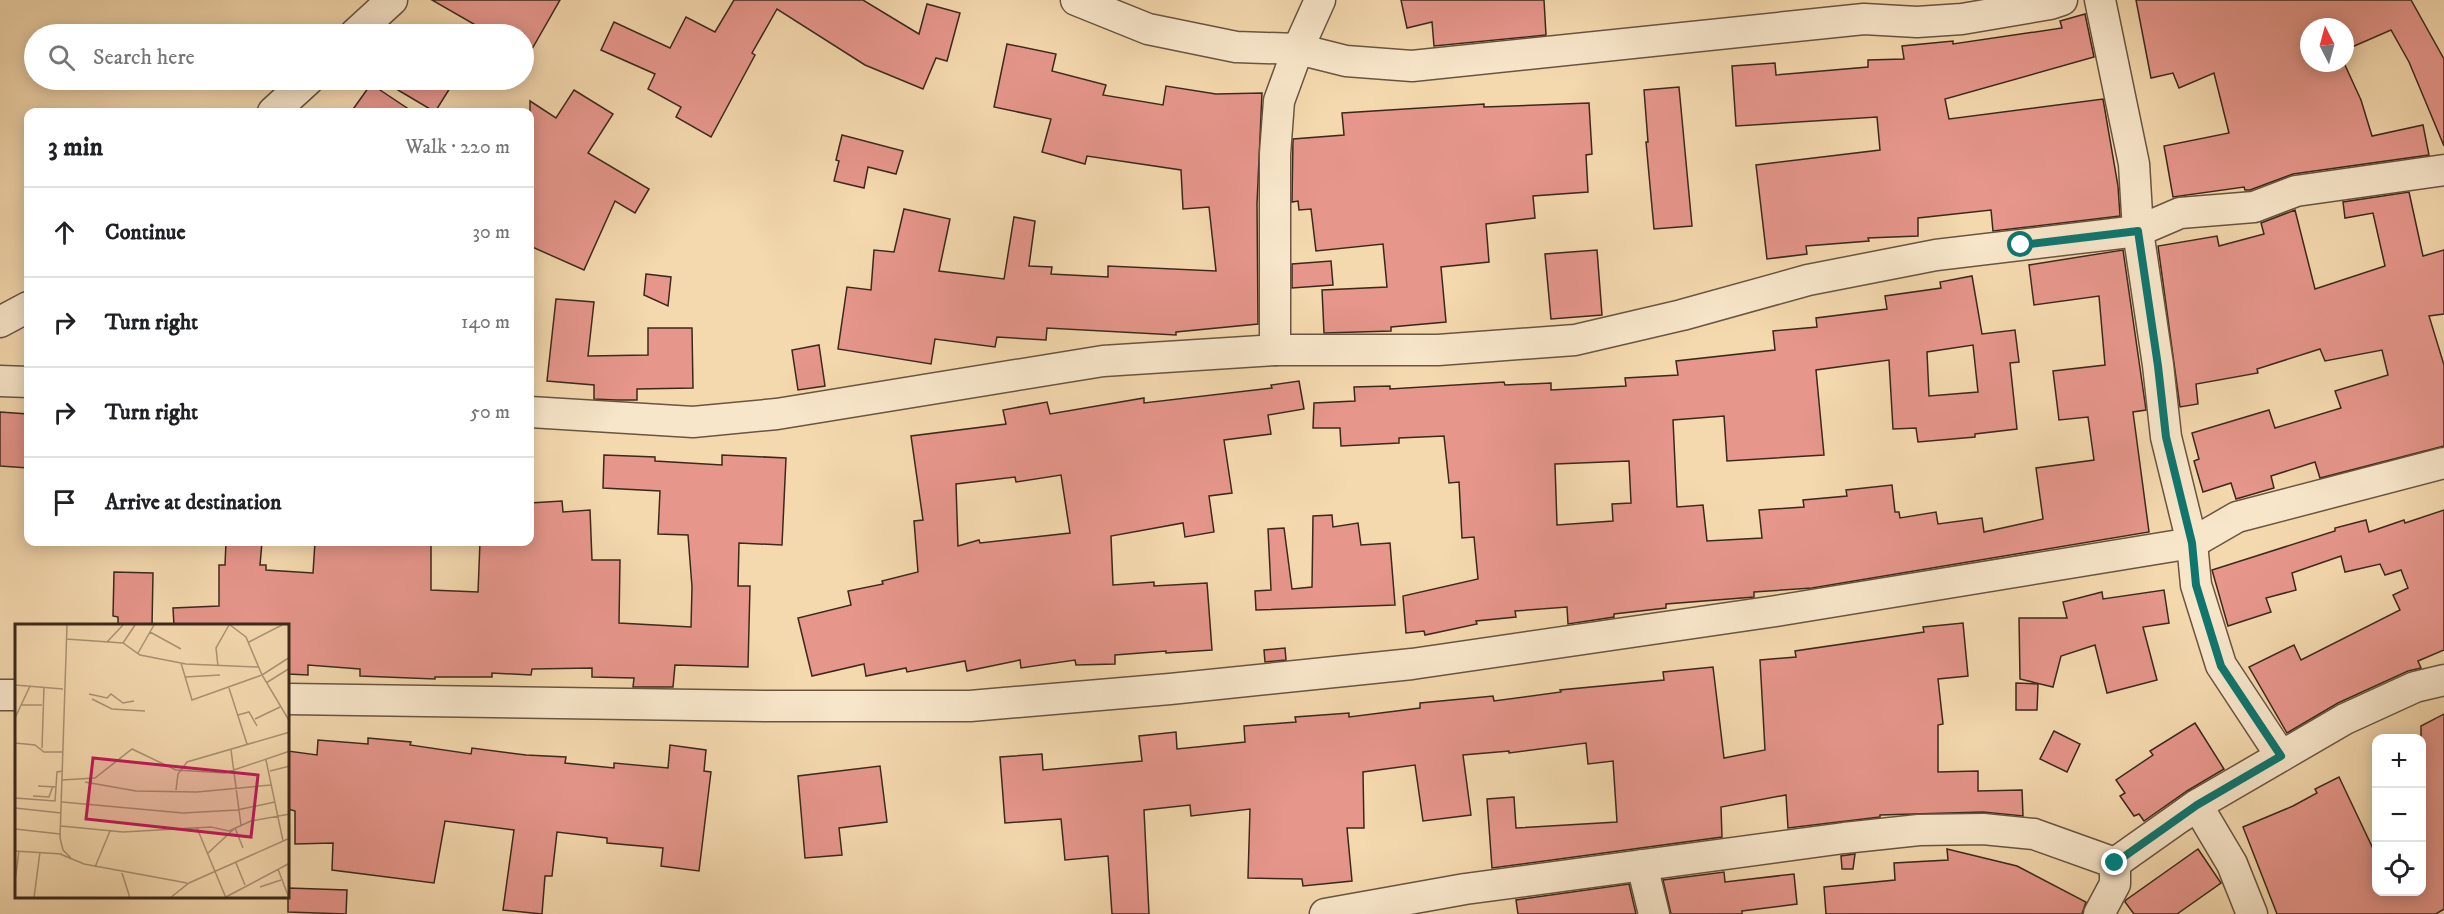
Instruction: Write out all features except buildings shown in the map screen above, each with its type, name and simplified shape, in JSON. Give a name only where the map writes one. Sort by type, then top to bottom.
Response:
[{"type":"street","points":[[367,24],[392,0]]},
{"type":"street","points":[[1076,0],[1148,29],[1236,47],[1298,49],[1346,61],[1412,66],[1864,19],[1917,22],[1962,19],[2062,0]]},
{"type":"street","points":[[1275,350],[1275,154],[1278,100],[1320,0]]},
{"type":"street","points":[[2100,0],[2134,164],[2138,231],[2166,437],[2192,543],[2196,585],[2221,666],[2281,756]]},
{"type":"street","points":[[277,108],[297,90]]},
{"type":"street","points":[[534,412],[693,422],[777,414],[1103,361],[1275,350],[1438,350],[1575,340],[1682,315],[1818,278],[1936,255],[2138,231],[2180,213],[2254,207],[2296,191],[2444,170]]},
{"type":"street","points":[[0,322],[24,309]]},
{"type":"street","points":[[0,381],[24,382]]},
{"type":"street","points":[[290,699],[767,706],[982,705],[1170,689],[1412,664],[1788,609],[2192,543],[2237,517],[2444,463]]},
{"type":"street","points":[[2115,863],[2197,805],[2345,719],[2415,687],[2444,680]]},
{"type":"street","points":[[2197,805],[2232,864],[2252,914]]},
{"type":"street","points":[[1324,914],[1465,889],[1919,830],[1983,829],[2034,834],[2115,863]]},
{"type":"street","points":[[2099,914],[2115,884],[2115,863]]},
{"type":"street","points":[[1642,865],[1654,914]]},
{"type":"route","points":[[2021,245],[2138,231],[2166,437],[2192,543],[2196,585],[2221,666],[2281,756],[2197,805],[2115,863]]}]
